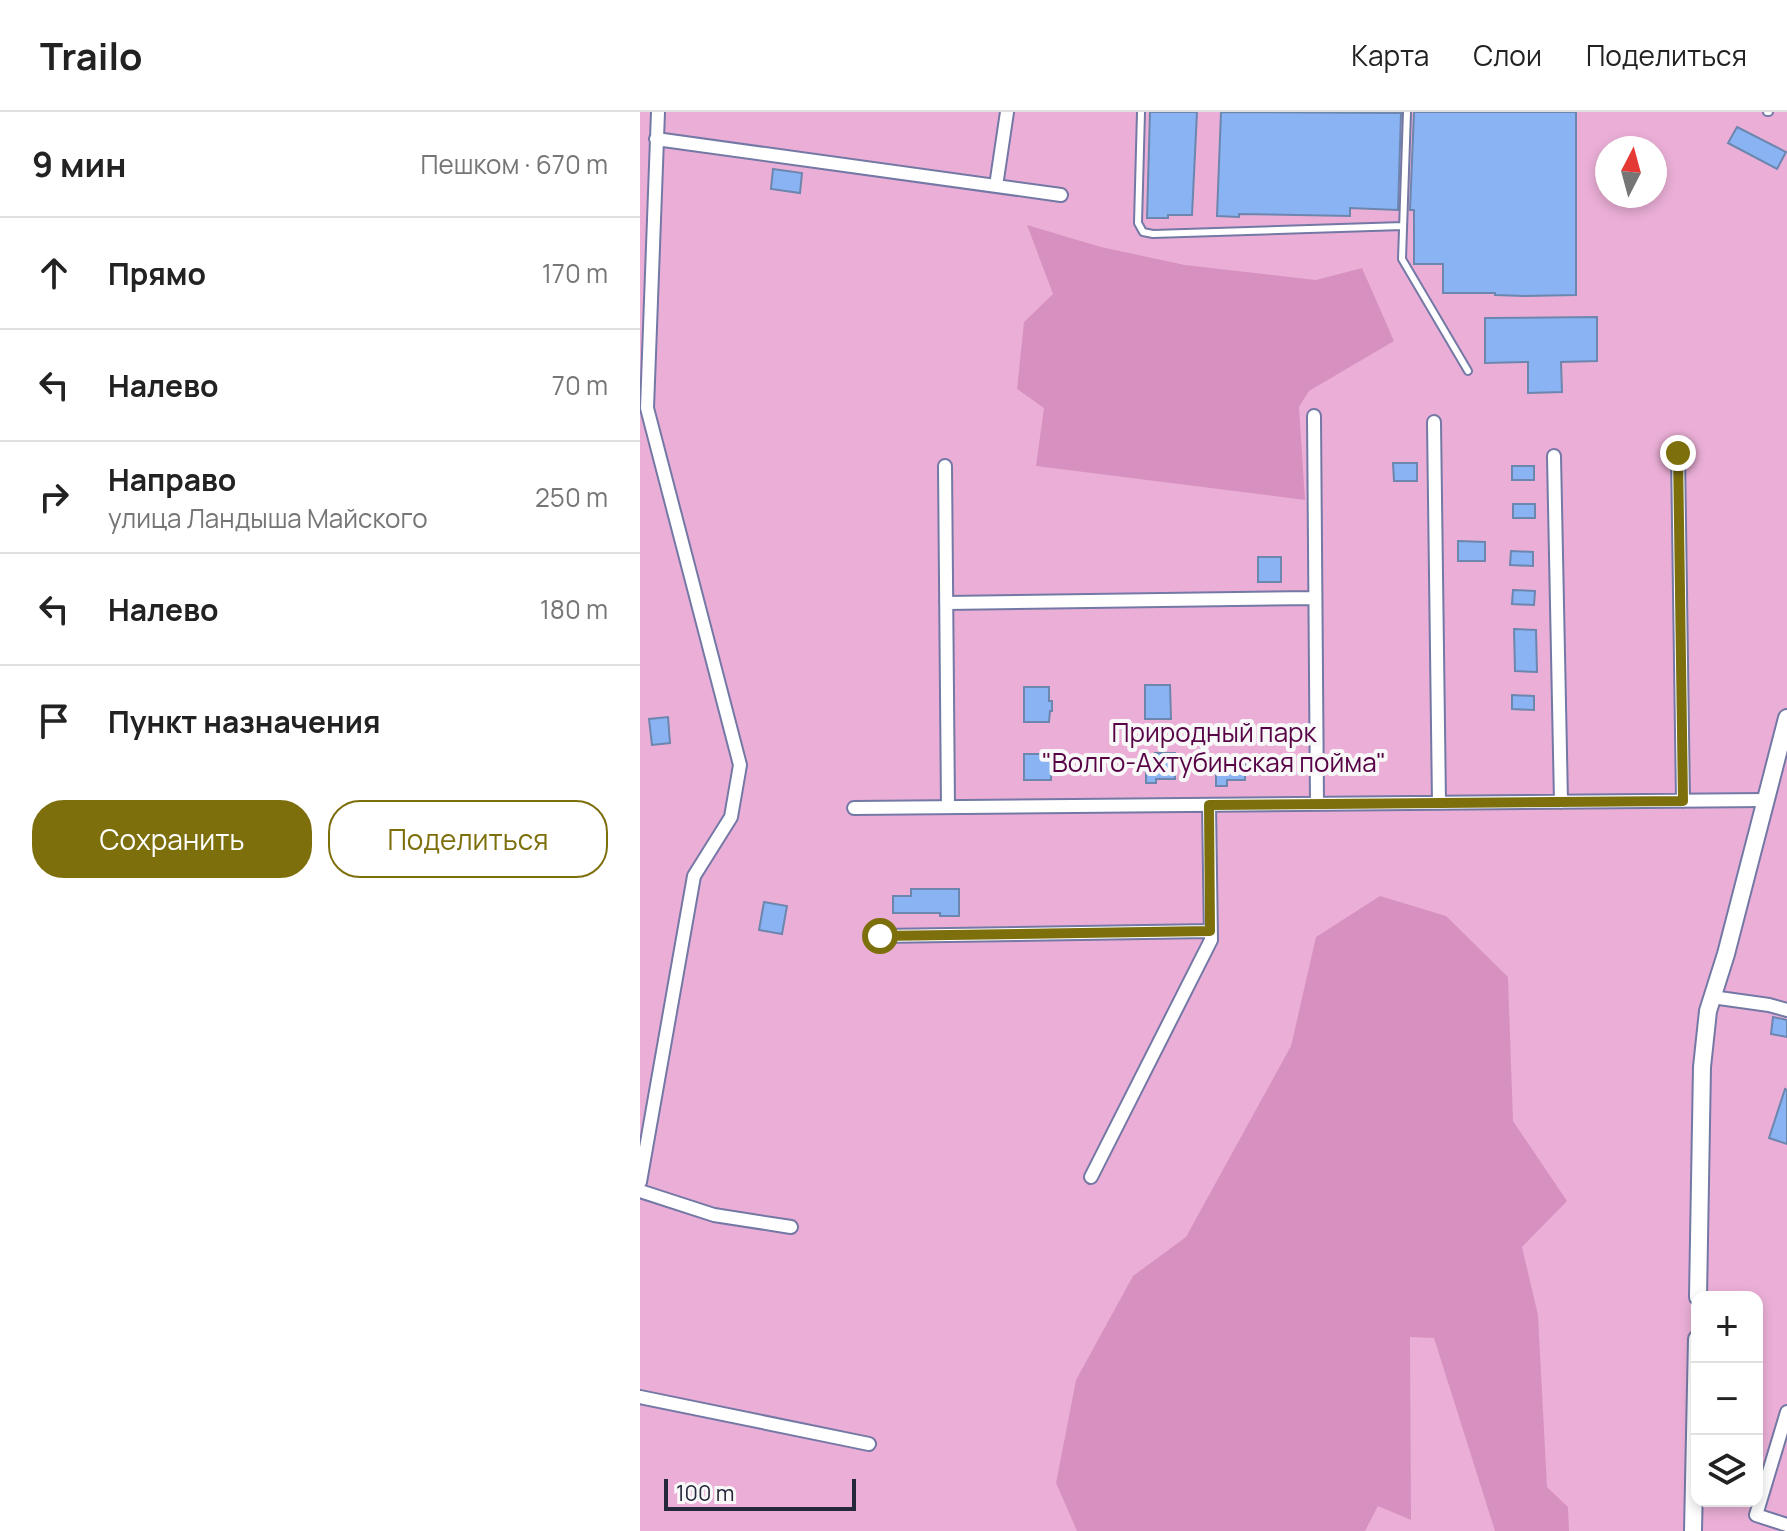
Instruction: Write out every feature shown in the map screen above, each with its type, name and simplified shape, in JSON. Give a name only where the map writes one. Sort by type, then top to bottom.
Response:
[{"type":"street","points":[[640,1182],[694,876],[731,817],[740,765],[647,408],[658,112]]},
{"type":"street","points":[[996,186],[1007,112]]},
{"type":"street","points":[[656,139],[1061,195]]},
{"type":"street","points":[[1314,416],[1317,804]]},
{"type":"street","points":[[1434,422],[1439,803]]},
{"type":"street","points":[[1678,453],[1683,801]]},
{"type":"street","points":[[1554,456],[1561,802]]},
{"type":"street","points":[[945,466],[948,807]]},
{"type":"street","points":[[946,603],[1315,598]]},
{"type":"street","points":[[1698,1291],[1702,1067],[1708,1011],[1726,954],[1787,718]]},
{"type":"street","points":[[854,808],[1766,800]]},
{"type":"street","points":[[1091,1177],[1211,940],[1209,805]]},
{"type":"street","points":[[880,936],[1210,931]]},
{"type":"street","points":[[1712,997],[1787,1010]]},
{"type":"street","points":[[640,1191],[714,1215],[791,1227]]},
{"type":"street","points":[[1693,1531],[1696,1363]]},
{"type":"street","points":[[640,1397],[869,1444]]},
{"type":"street","points":[[1787,1412],[1756,1515],[1787,1525]]},
{"type":"lane","points":[[1141,112],[1138,223],[1143,232],[1403,226]]},
{"type":"lane","points":[[1407,112],[1402,259],[1468,371]]},
{"type":"green space","name":"Природный парк \"Волго-Ахтубинская пойма\"","points":[[640,112],[1787,112],[1787,1531],[640,1531]]},
{"type":"shaded area","points":[[1027,225],[1101,247],[1185,265],[1316,280],[1362,268],[1394,341],[1309,391],[1299,407],[1305,500],[1036,466],[1044,408],[1017,389],[1024,322],[1053,294]]},
{"type":"shaded area","points":[[1380,896],[1446,916],[1508,977],[1513,1121],[1567,1201],[1522,1247],[1538,1315],[1547,1487],[1568,1507],[1569,1531],[1495,1531],[1434,1338],[1410,1337],[1411,1520],[1378,1506],[1365,1531],[1077,1531],[1056,1483],[1076,1380],[1133,1276],[1186,1237],[1291,1046],[1316,937]]},
{"type":"building","points":[[1150,112],[1197,112],[1192,215],[1147,218]]},
{"type":"building","points":[[1221,112],[1401,113],[1398,210],[1350,208],[1350,216],[1217,216]]},
{"type":"building","points":[[1414,112],[1576,112],[1576,295],[1443,293],[1443,264],[1414,264],[1414,210],[1410,210]]},
{"type":"building","points":[[1737,127],[1786,152],[1777,169],[1728,143]]},
{"type":"building","points":[[773,169],[802,173],[800,193],[771,189]]},
{"type":"building","points":[[1597,317],[1597,361],[1561,362],[1562,392],[1528,393],[1528,362],[1485,363],[1485,318]]},
{"type":"building","points":[[1393,463],[1417,463],[1417,481],[1394,481]]},
{"type":"building","points":[[1512,466],[1534,466],[1534,480],[1512,480]]},
{"type":"building","points":[[1513,504],[1535,504],[1535,518],[1513,518]]},
{"type":"building","points":[[1458,541],[1485,542],[1485,561],[1458,561]]},
{"type":"building","points":[[1511,551],[1533,552],[1533,566],[1510,565]]},
{"type":"building","points":[[1258,557],[1281,557],[1281,582],[1258,582]]},
{"type":"building","points":[[1513,590],[1535,591],[1534,605],[1512,604]]},
{"type":"building","points":[[1514,629],[1536,630],[1537,672],[1515,671]]},
{"type":"building","points":[[1145,685],[1170,685],[1171,719],[1145,719]]},
{"type":"building","points":[[1024,687],[1049,687],[1052,711],[1049,722],[1024,722]]},
{"type":"building","points":[[1512,695],[1534,696],[1534,710],[1512,709]]},
{"type":"building","points":[[668,717],[670,743],[652,745],[649,719]]},
{"type":"building","points":[[1155,753],[1175,753],[1175,779],[1156,779],[1156,783],[1146,783],[1146,758],[1155,759]]},
{"type":"building","points":[[1024,754],[1051,754],[1051,780],[1024,780]]},
{"type":"building","points":[[1216,759],[1245,759],[1245,780],[1227,780],[1227,786],[1216,786]]},
{"type":"building","points":[[911,889],[959,889],[959,916],[893,913],[893,896],[911,896]]},
{"type":"building","points":[[764,902],[787,906],[782,934],[759,930]]},
{"type":"building","points":[[1773,1017],[1787,1020],[1787,1037],[1771,1034]]},
{"type":"building","points":[[1787,1090],[1787,1144],[1769,1138]]},
{"type":"route","points":[[880,936],[1210,931],[1209,805],[1683,801],[1678,453]]}]
